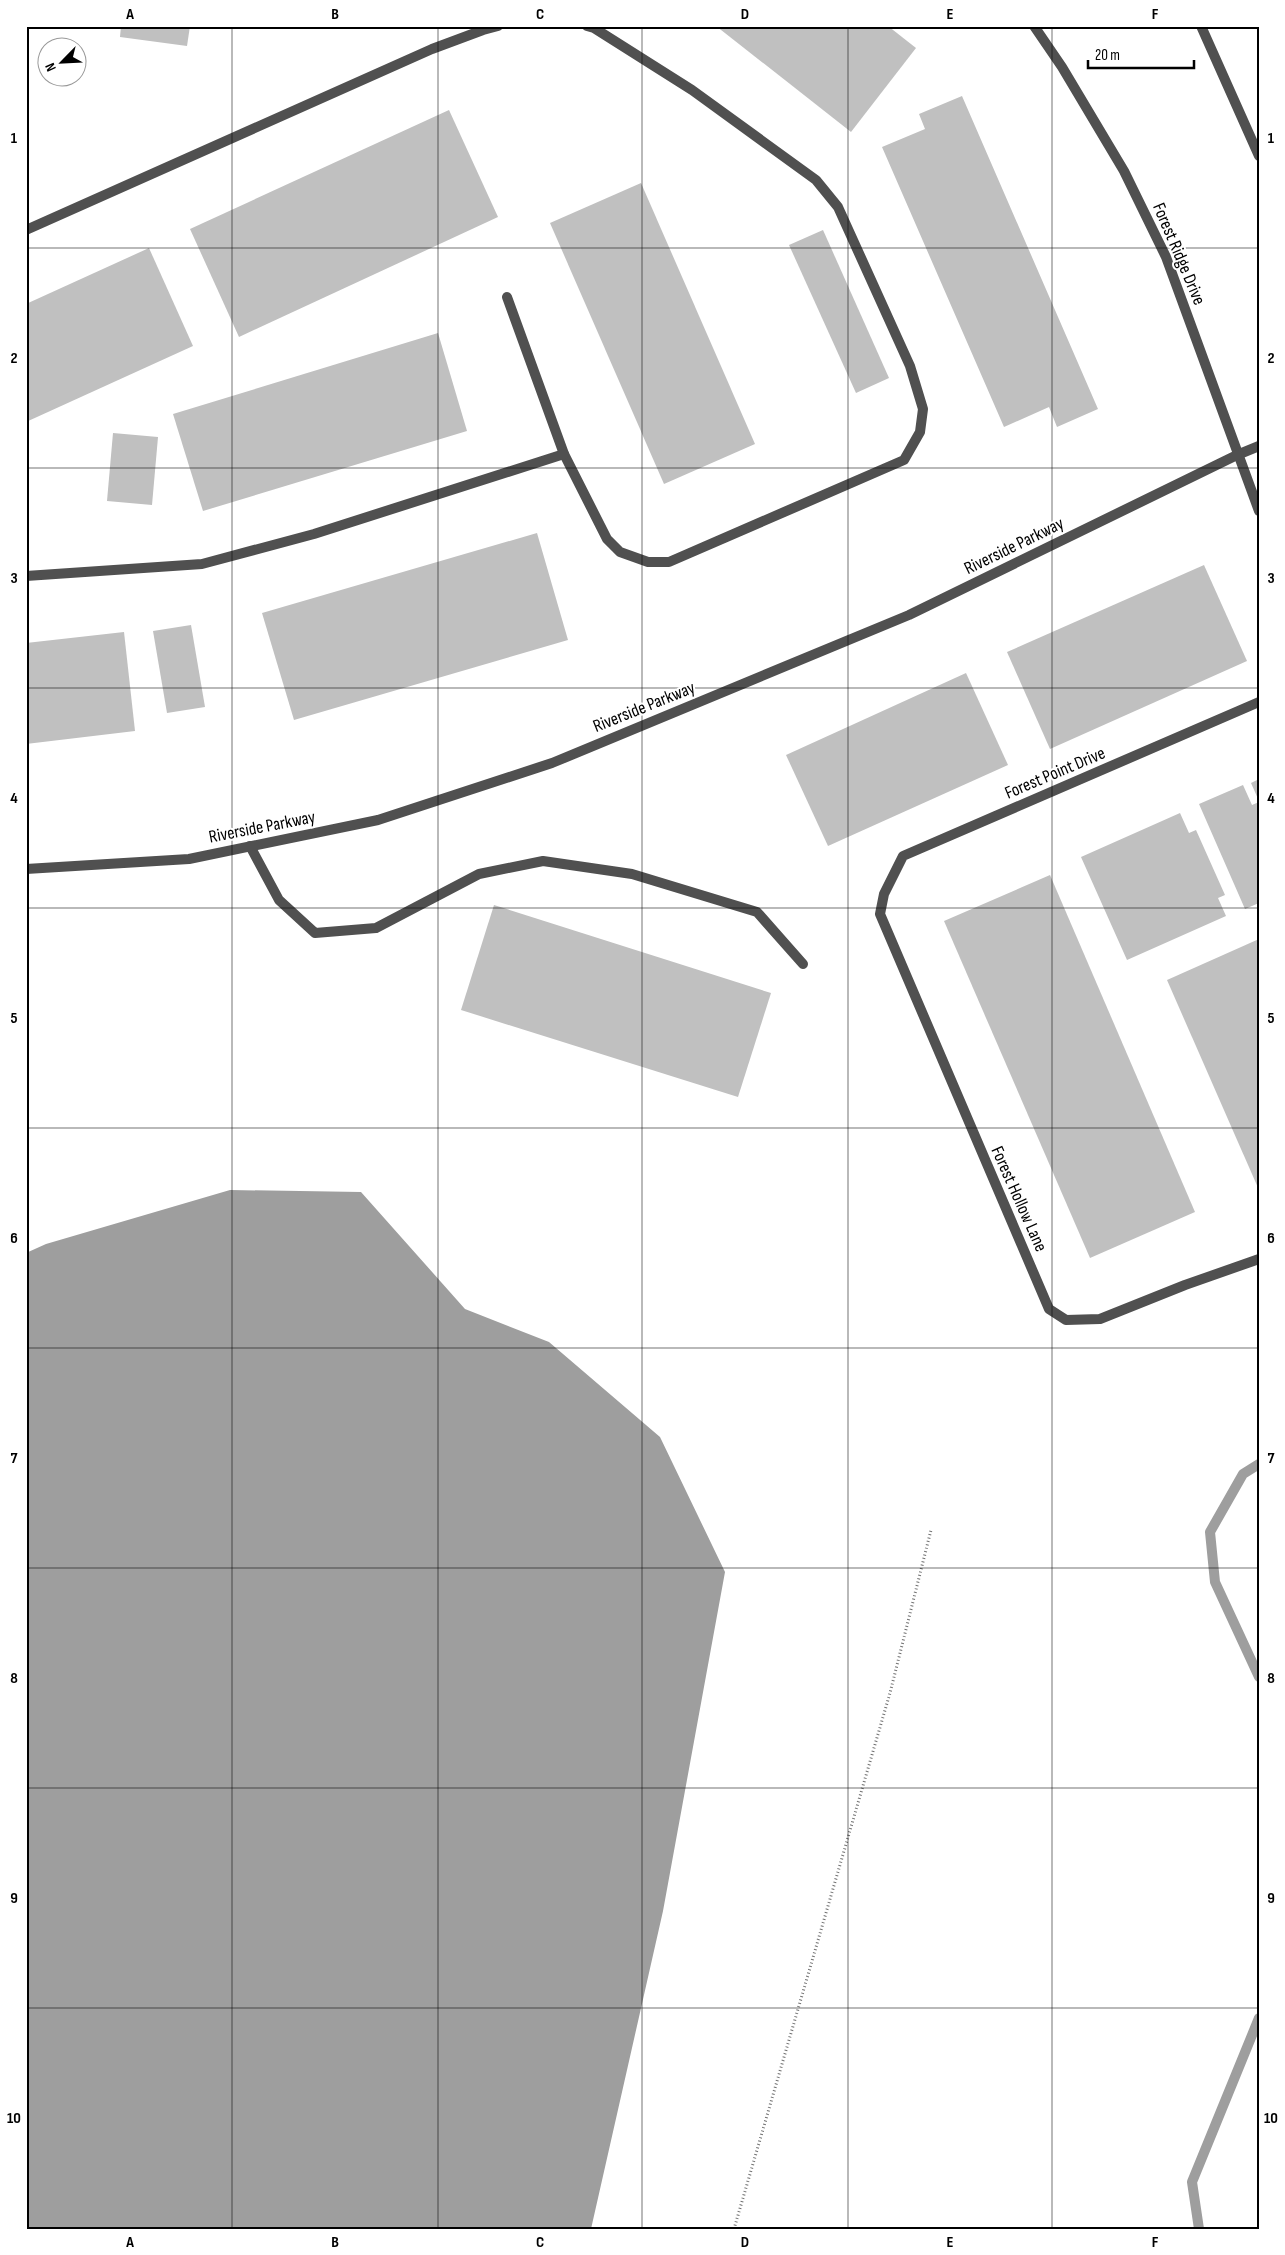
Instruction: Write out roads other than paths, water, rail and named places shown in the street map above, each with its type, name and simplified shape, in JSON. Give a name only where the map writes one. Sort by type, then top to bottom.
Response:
[{"type":"street","points":[[26,230],[432,49],[498,26]]},
{"type":"street","points":[[507,297],[564,454],[607,539],[620,552],[648,562],[669,562],[904,460],[920,432],[923,409],[910,366],[838,207],[816,180],[692,90],[594,28],[587,26]]},
{"type":"street","name":"Forest Ridge Drive","points":[[1034,26],[1062,67],[1124,171],[1166,257],[1259,511]]},
{"type":"street","points":[[1201,26],[1259,156]]},
{"type":"street","name":"Riverside Parkway","points":[[26,869],[189,859],[378,820],[552,763],[910,616],[1259,446]]},
{"type":"street","points":[[26,576],[202,564],[314,534],[564,454]]},
{"type":"street","name":"Forest Point Drive","points":[[884,894],[903,856],[1259,702]]},
{"type":"street","points":[[250,846],[279,900],[315,933],[376,928],[479,874],[543,860],[632,874],[757,912],[803,964]]},
{"type":"street","name":"Forest Hollow Lane","points":[[884,894],[880,914],[1049,1309],[1066,1320],[1100,1319],[1185,1285],[1259,1259]]},
{"type":"waterway","points":[[1259,1464],[1243,1474],[1210,1532],[1215,1582],[1259,1677]]},
{"type":"waterway","points":[[1199,2229],[1192,2182],[1259,2018]]}]
